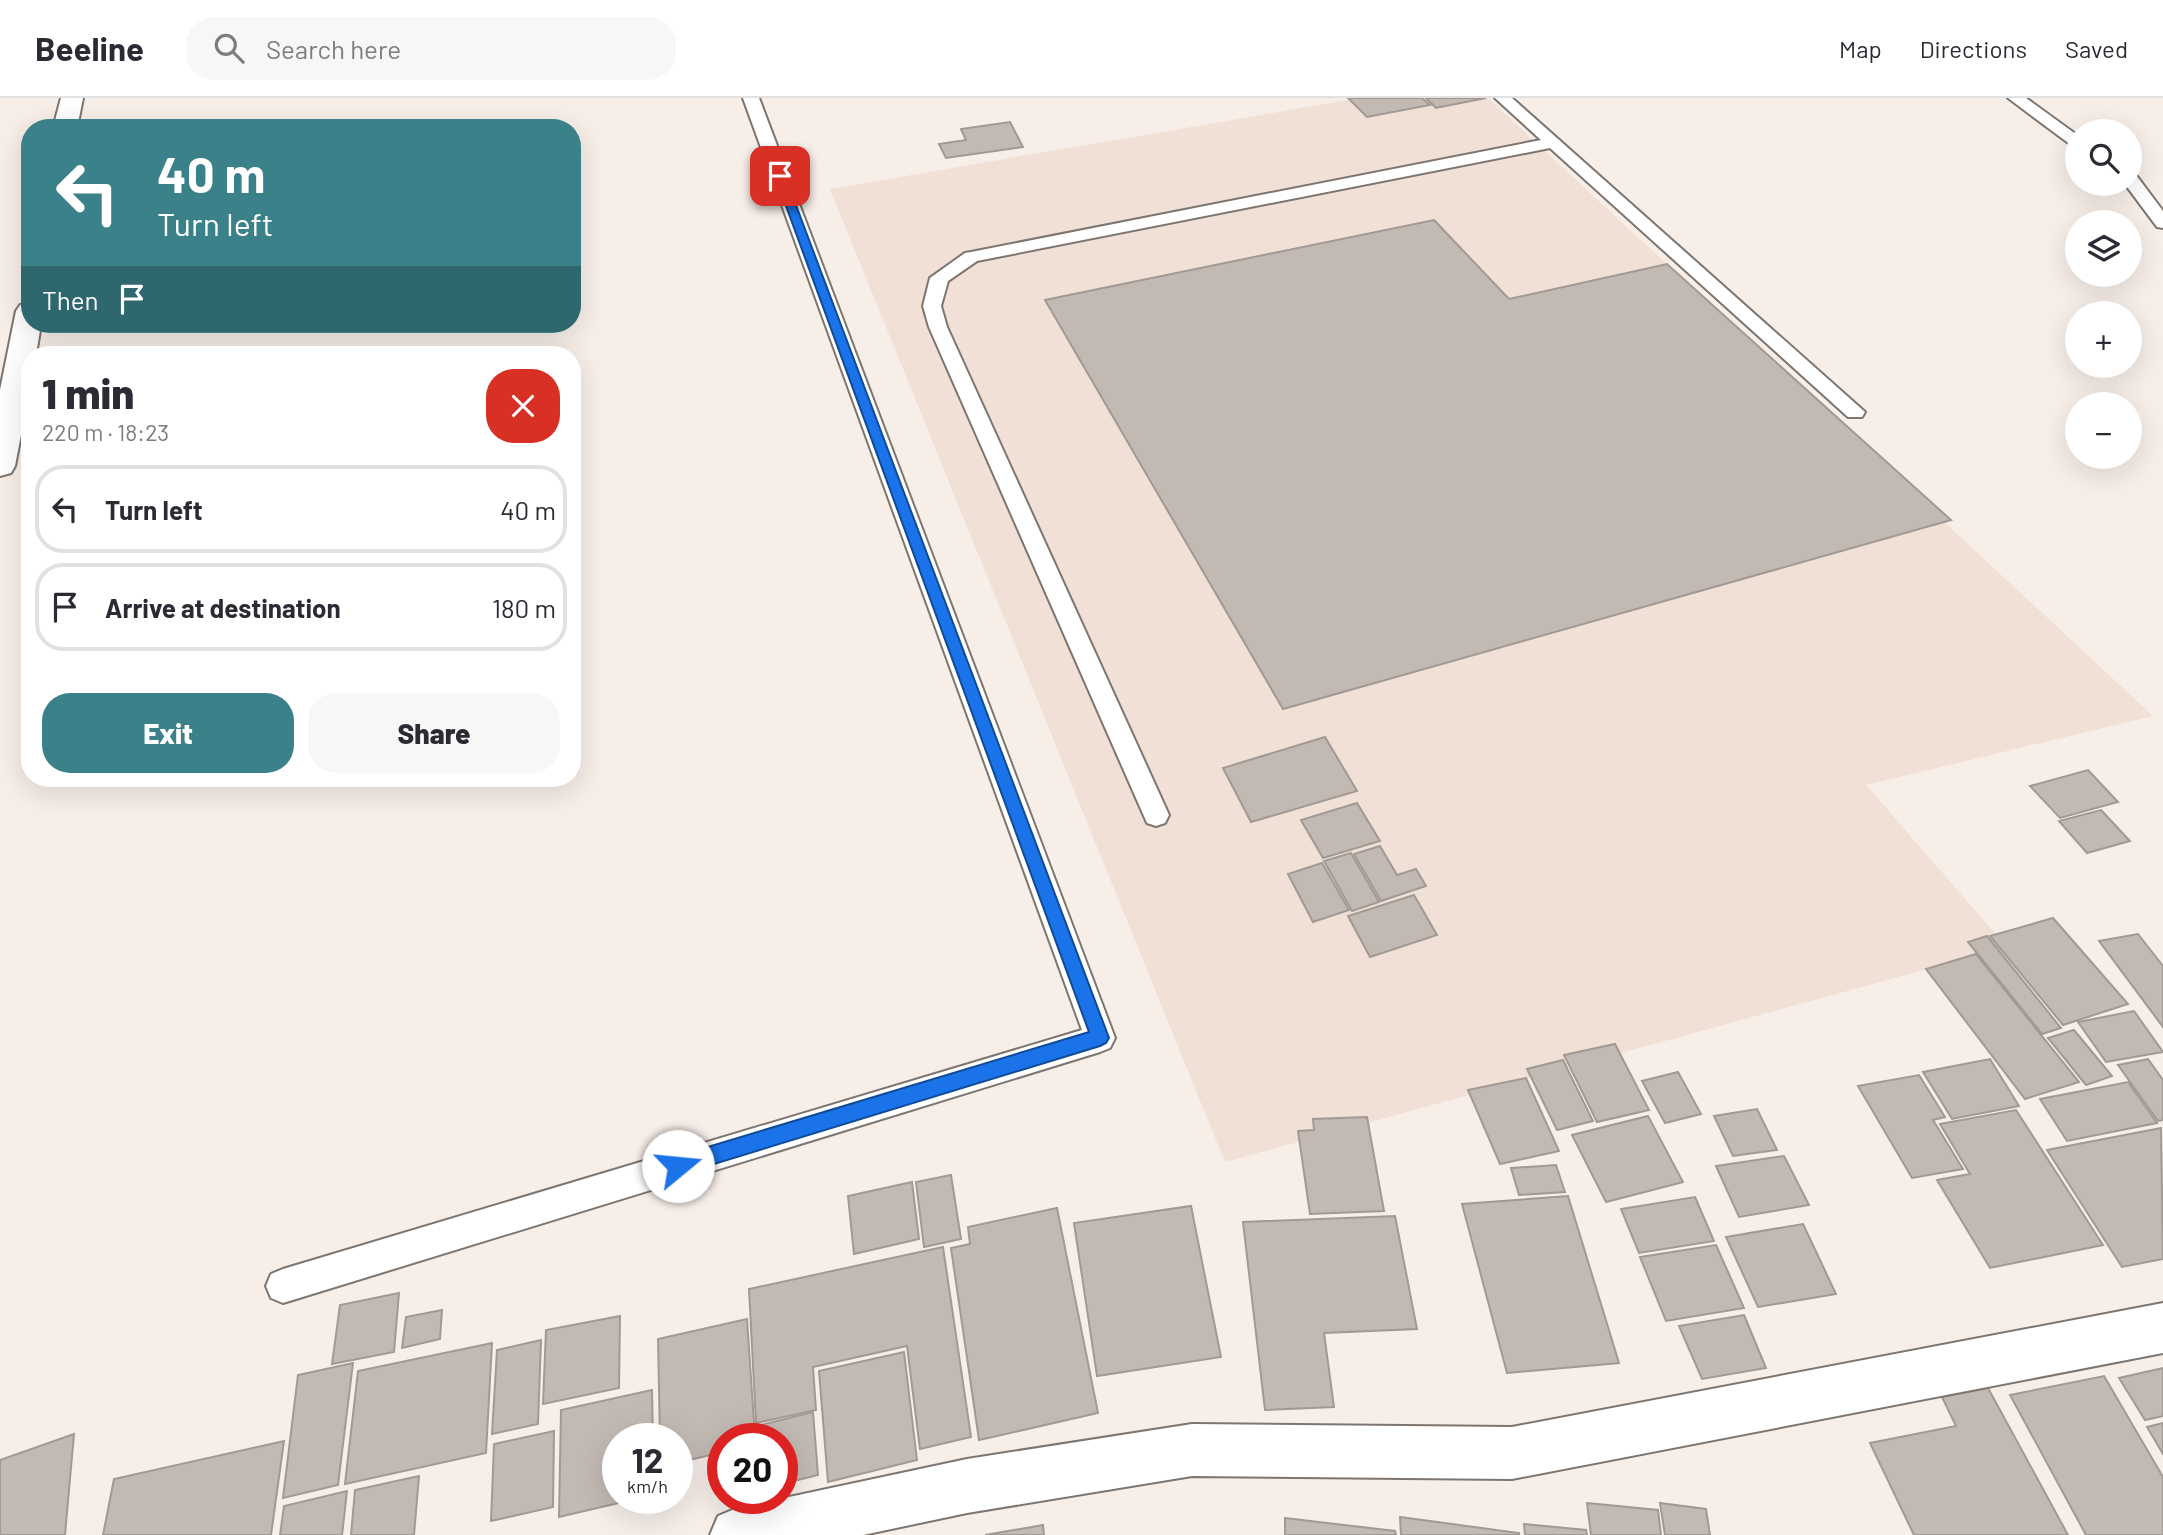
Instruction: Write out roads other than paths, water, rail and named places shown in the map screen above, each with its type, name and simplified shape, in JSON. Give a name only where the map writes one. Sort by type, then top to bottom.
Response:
[{"type":"street","points":[[67,119],[72,98]]},
{"type":"street","points":[[0,466],[21,358]]},
{"type":"street","points":[[737,1535],[967,1486],[1192,1450],[1512,1454],[2163,1328]]},
{"type":"lane","points":[[283,1286],[1100,1038],[751,98]]},
{"type":"lane","points":[[1503,98],[1855,412]]},
{"type":"lane","points":[[2016,98],[2065,133]]},
{"type":"lane","points":[[1156,815],[938,327],[932,306],[939,278],[971,257],[1553,143]]},
{"type":"lane","points":[[2142,186],[2163,196]]},
{"type":"lane","points":[[2142,195],[2163,223]]}]
